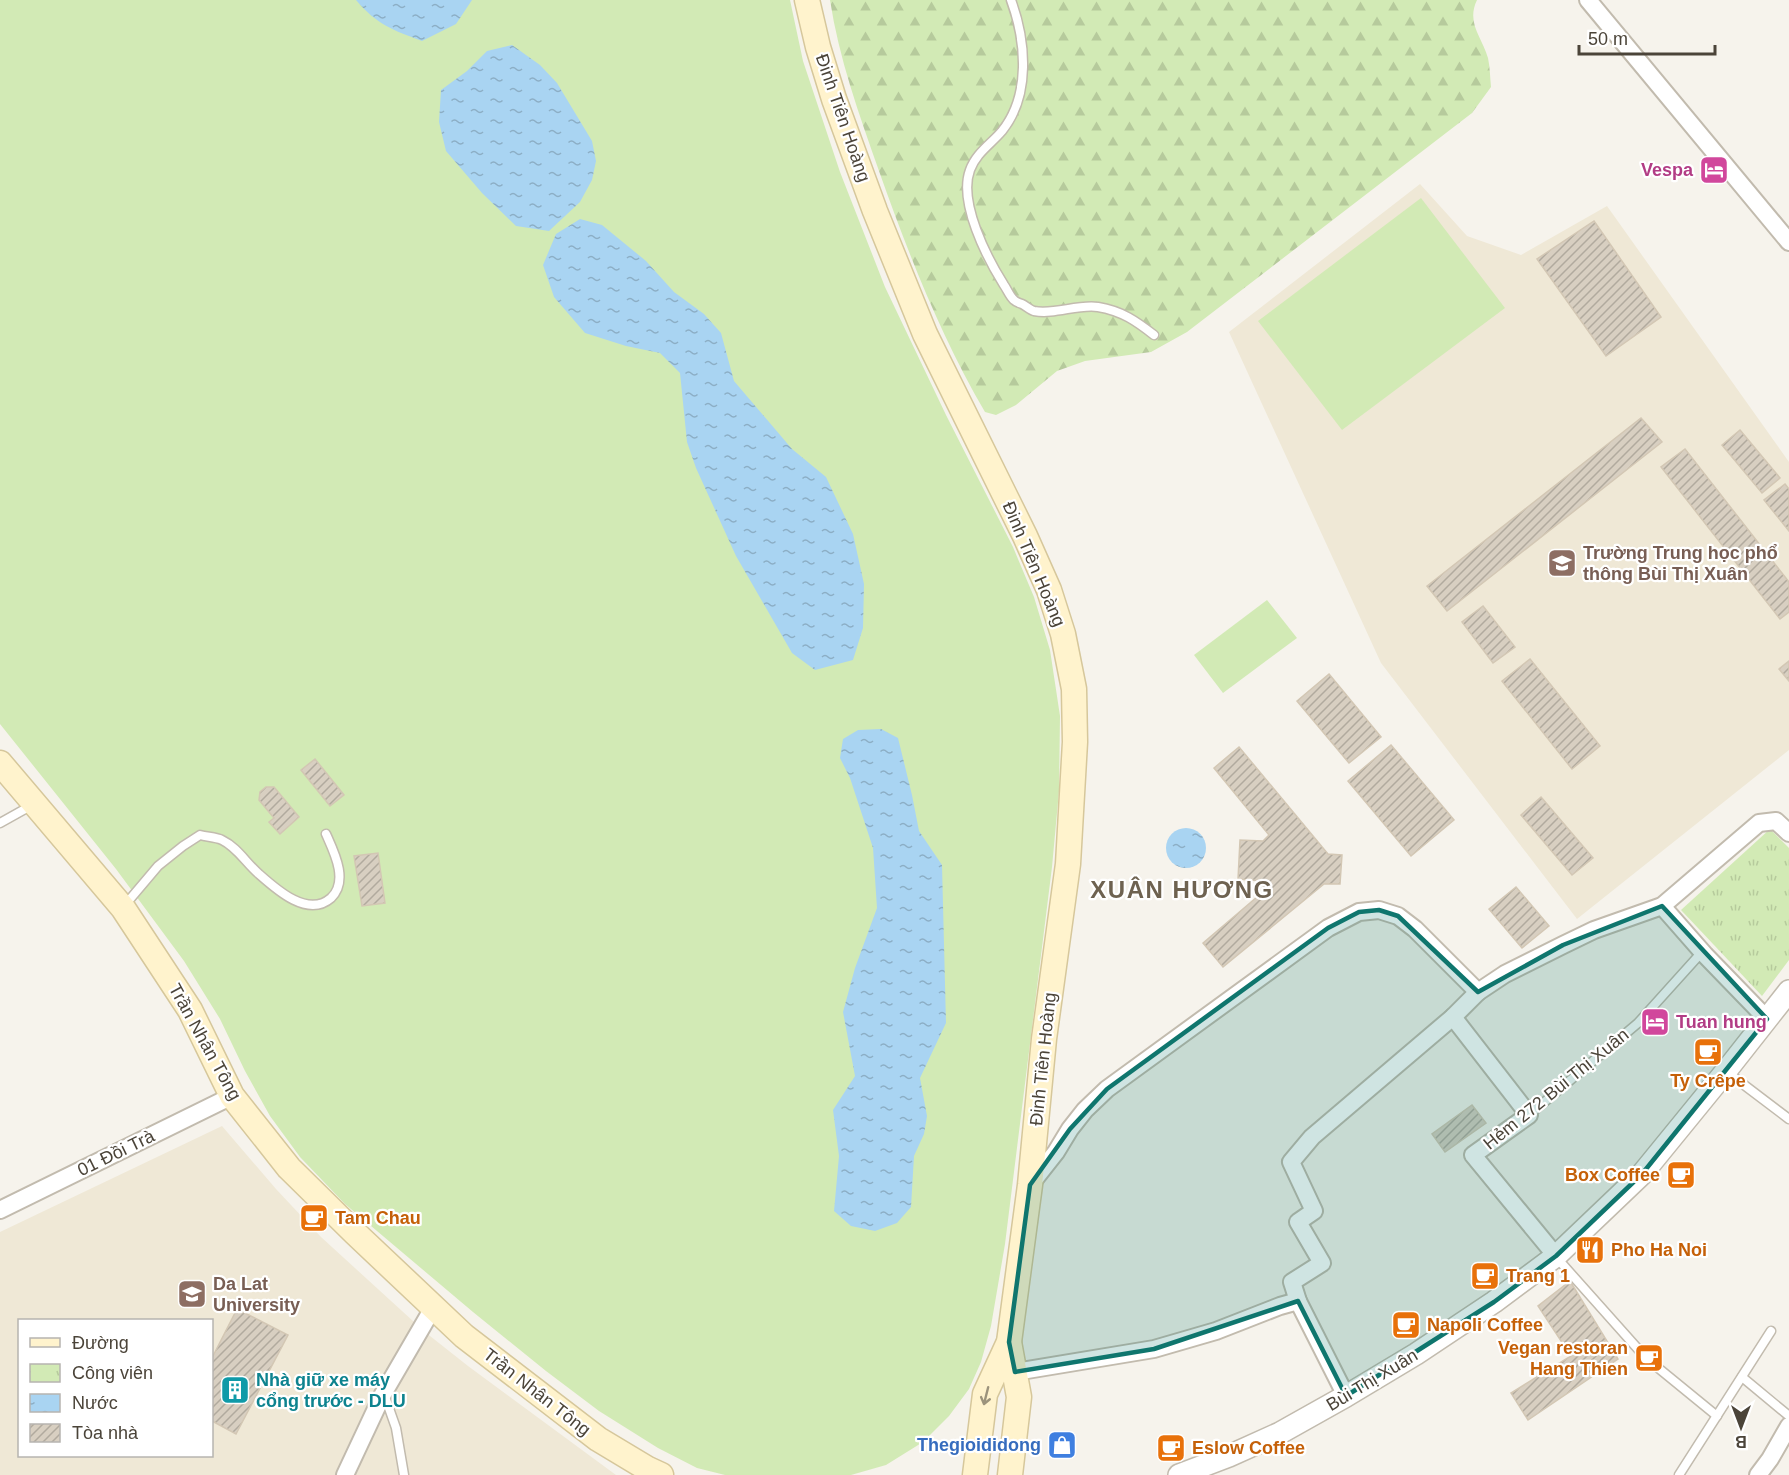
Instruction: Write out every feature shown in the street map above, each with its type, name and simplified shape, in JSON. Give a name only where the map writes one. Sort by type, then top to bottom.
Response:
[{"type":"main road","name":"Đinh Tiên Hoàng","points":[[807,0],[834,99],[875,211],[925,334],[1025,536],[1049,590],[1064,634],[1074,689],[1075,742],[1068,864],[1044,1039],[1030,1185],[1009,1342],[985,1394],[975,1475]]},
{"type":"main road","name":"Trần Nhân Tông","points":[[0,763],[123,908],[190,1010],[232,1096],[289,1168],[433,1308],[464,1335],[598,1439],[661,1475]]},
{"type":"main road","name":"Đinh Tiên Hoàng","points":[[1009,1342],[1019,1397],[1010,1475]]},
{"type":"street","points":[[1588,0],[1789,242]]},
{"type":"street","points":[[1346,1396],[1298,1301],[1292,1282],[1322,1263],[1298,1222],[1314,1211],[1291,1162],[1312,1137],[1453,1017],[1478,992],[1506,974],[1594,930],[1662,906],[1759,823],[1776,821],[1789,834]]},
{"type":"street","points":[[1662,906],[1702,952],[1767,1019]]},
{"type":"street","points":[[1030,1185],[1085,1110],[1107,1089],[1328,928],[1359,912],[1379,909],[1398,916],[1415,929],[1478,992]]},
{"type":"street","name":"Bùi Thị Xuân","points":[[1179,1475],[1280,1433],[1346,1396],[1475,1315],[1556,1256],[1642,1174],[1789,991]]},
{"type":"street","points":[[1453,1017],[1529,1115]]},
{"type":"street","name":"01 Đồi Trà","points":[[0,1210],[232,1096]]},
{"type":"street","name":"Hẻm 272 Bùi Thị Xuân","points":[[1529,1115],[1473,1155],[1556,1256]]},
{"type":"street","points":[[1015,1372],[1154,1349],[1216,1331],[1298,1301]]},
{"type":"street","points":[[345,1475],[383,1394],[433,1308]]},
{"type":"street","points":[[1758,1475],[1789,1426]]},
{"type":"lane","points":[[1011,0],[1021,30],[1023,52],[1021,84],[1017,104],[1011,118],[1000,133],[983,149],[970,170],[969,206],[975,229],[998,275],[1014,300],[1034,311],[1097,307],[1130,316],[1154,335]]},
{"type":"lane","points":[[0,823],[33,804]]},
{"type":"lane","points":[[123,908],[158,866],[200,836],[222,840],[228,844],[259,874],[301,904],[324,903],[335,894],[340,879],[338,861],[326,834]]},
{"type":"lane","name":"Hẻm 272 Bùi Thị Xuân","points":[[1529,1115],[1638,1023],[1702,952]]},
{"type":"lane","points":[[1726,1071],[1789,1119]]},
{"type":"lane","points":[[1556,1256],[1646,1359],[1717,1416]]},
{"type":"lane","points":[[1679,1475],[1771,1331]]},
{"type":"lane","points":[[1742,1377],[1789,1416]]},
{"type":"lane","points":[[383,1394],[396,1428],[404,1475]]},
{"type":"highlighted area","points":[[1662,906],[1767,1019],[1642,1174],[1556,1256],[1494,1302],[1346,1396],[1298,1301],[1154,1349],[1015,1372],[1009,1342],[1030,1185],[1070,1129],[1107,1089],[1328,928],[1359,912],[1379,910],[1398,916],[1478,992],[1563,945]]},
{"type":"shaded area","name":"Trường Trung học phổ thông Bùi Thị Xuân","points":[[1420,184],[1467,236],[1521,255],[1607,206],[1789,462],[1789,750],[1577,919],[1381,663],[1229,332]]},
{"type":"shaded area","name":"Da Lat University","points":[[222,1126],[321,1237],[425,1332],[616,1475],[0,1475],[0,1232]]},
{"type":"green space","points":[[0,0],[790,0],[803,61],[840,172],[885,287],[946,415],[1013,547],[1034,597],[1050,650],[1060,716],[1059,791],[1052,867],[1005,1244],[991,1326],[981,1362],[969,1389],[949,1416],[923,1442],[886,1465],[851,1475],[725,1475],[697,1468],[658,1448],[599,1411],[546,1371],[345,1204],[300,1157],[270,1116],[220,1019],[184,961],[116,869],[0,724]]},
{"type":"green space","points":[[830,0],[1477,0],[1474,8],[1474,23],[1488,58],[1491,87],[1472,113],[1187,332],[1151,352],[1085,361],[1057,371],[1016,405],[996,415],[985,412],[969,383],[914,264],[857,107],[844,65]]},
{"type":"green space","points":[[1421,198],[1505,308],[1342,430],[1258,321]]},
{"type":"green space","points":[[1267,600],[1297,638],[1223,693],[1194,655]]},
{"type":"green space","points":[[1770,829],[1789,848],[1789,960],[1762,996],[1681,910]]},
{"type":"water","points":[[356,0],[472,0],[456,24],[422,41],[386,26]]},
{"type":"water","points":[[512,45],[540,65],[557,83],[592,141],[596,161],[592,180],[580,202],[549,231],[516,226],[482,193],[446,151],[439,122],[441,90],[467,71],[487,51]]},
{"type":"water","points":[[580,219],[602,225],[646,261],[674,292],[704,314],[721,333],[734,381],[792,449],[826,477],[853,534],[864,584],[863,628],[853,660],[815,670],[792,653],[736,556],[696,468],[687,442],[680,373],[660,353],[626,346],[585,333],[554,297],[543,265],[556,234]]},
{"type":"water","points":[[881,729],[898,738],[919,831],[942,865],[946,1023],[920,1078],[927,1116],[924,1134],[914,1156],[911,1207],[897,1223],[875,1231],[851,1226],[834,1211],[839,1156],[833,1110],[855,1076],[843,1012],[855,968],[877,908],[873,848],[850,778],[840,758],[843,739],[858,730]]},
{"type":"water","points":[[1186,828],[1200,834],[1206,848],[1200,862],[1186,868],[1172,862],[1166,848],[1172,834]]},
{"type":"building","points":[[1594,221],[1661,317],[1606,356],[1537,259]]},
{"type":"building","points":[[1641,418],[1662,442],[1447,611],[1427,586]]},
{"type":"building","points":[[1740,430],[1780,478],[1762,493],[1722,445]]},
{"type":"building","points":[[1685,449],[1789,582],[1789,612],[1780,619],[1661,467]]},
{"type":"building","points":[[1785,484],[1789,489],[1789,531],[1764,500]]},
{"type":"building","points":[[1483,606],[1515,647],[1493,663],[1462,622]]},
{"type":"building","points":[[1530,659],[1600,746],[1572,769],[1502,681]]},
{"type":"building","points":[[1789,661],[1789,681],[1779,669]]},
{"type":"building","points":[[1329,674],[1381,737],[1349,763],[1297,701]]},
{"type":"building","points":[[1391,745],[1454,820],[1411,856],[1348,781]]},
{"type":"building","points":[[1239,747],[1328,854],[1342,855],[1340,884],[1324,884],[1223,967],[1203,943],[1264,891],[1263,881],[1238,879],[1240,840],[1263,841],[1269,835],[1214,768]]},
{"type":"building","points":[[315,759],[344,795],[330,806],[301,770]]},
{"type":"building","points":[[266,787],[274,787],[299,817],[280,834],[269,822],[274,818],[259,800],[260,792]]},
{"type":"building","points":[[1541,797],[1593,858],[1572,875],[1521,815]]},
{"type":"building","points":[[378,853],[385,903],[362,906],[354,856]]},
{"type":"building","points":[[1516,887],[1549,926],[1522,948],[1489,909]]},
{"type":"building","points":[[1472,1105],[1486,1123],[1445,1152],[1432,1134]]},
{"type":"building","points":[[1570,1281],[1618,1359],[1528,1420],[1511,1393],[1571,1356],[1538,1306]]},
{"type":"building","name":"Nhà giữ xe máy cổng trước - DLU","points":[[237,1309],[288,1335],[236,1434],[213,1422],[213,1356]]},
{"type":"place","name":"Vespa","points":[[1714,170]]},
{"type":"place","name":"Trường Trung học phổ thông Bùi Thị Xuân","points":[[1562,563]]},
{"type":"place","name":"Tuan hung","points":[[1655,1022]]},
{"type":"place","name":"Ty Crêpe","points":[[1708,1052]]},
{"type":"place","name":"Box Coffee","points":[[1681,1175]]},
{"type":"place","name":"Tam Chau","points":[[314,1218]]},
{"type":"place","name":"Pho Ha Noi","points":[[1590,1250]]},
{"type":"place","name":"Trang 1","points":[[1485,1276]]},
{"type":"place","name":"Da Lat University","points":[[192,1294]]},
{"type":"place","name":"Napoli Coffee","points":[[1406,1325]]},
{"type":"place","name":"Vegan restoran Hang Thien","points":[[1649,1358]]},
{"type":"place","name":"Nhà giữ xe máy cổng trước - DLU","points":[[235,1390]]},
{"type":"place","name":"Thegioididong","points":[[1062,1445]]},
{"type":"place","name":"Eslow Coffee","points":[[1171,1448]]},
{"type":"district","name":"XUÂN HƯƠNG","points":[[1182,890]]}]
